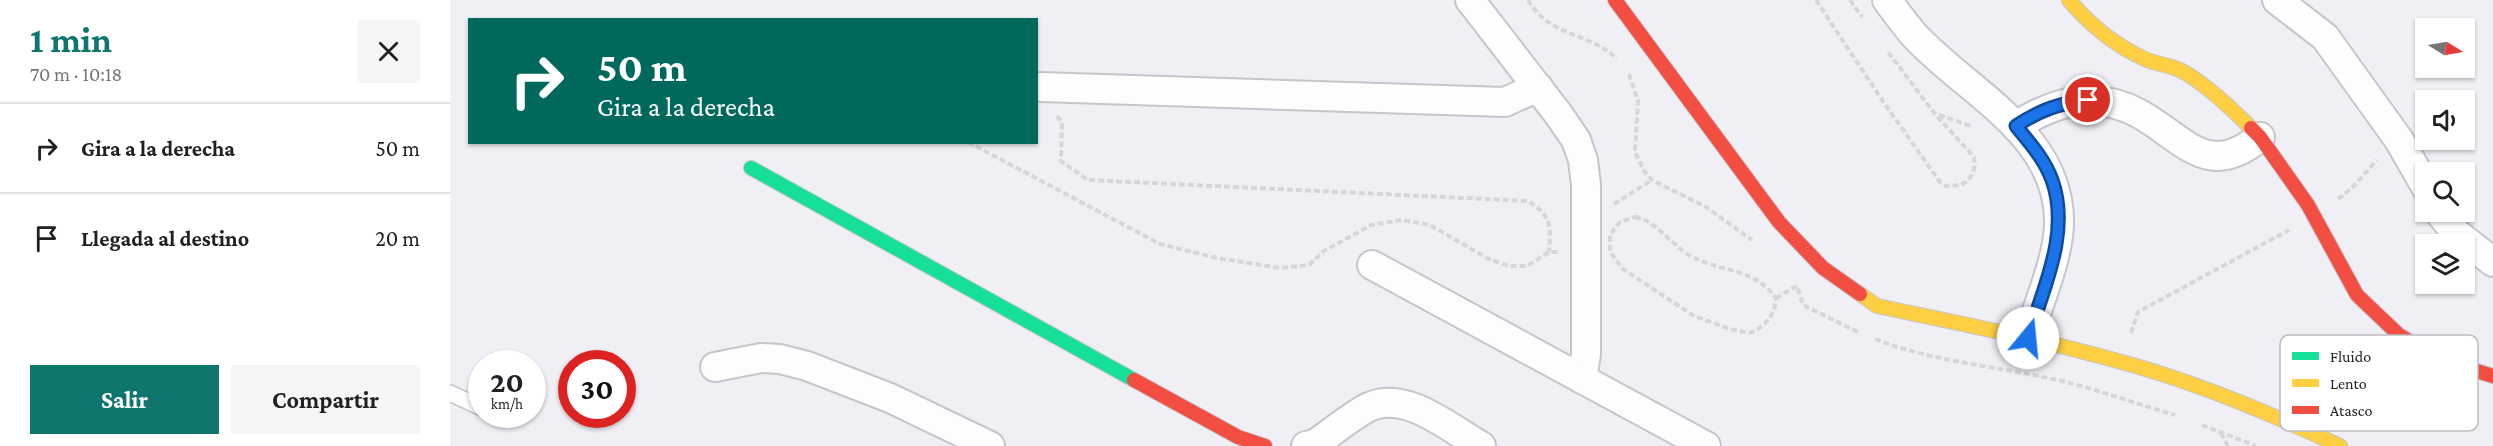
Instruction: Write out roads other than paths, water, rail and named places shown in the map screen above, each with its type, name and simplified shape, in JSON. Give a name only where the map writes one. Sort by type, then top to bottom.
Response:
[{"type":"street","points":[[1470,0],[1576,140],[1583,160],[1586,185],[1586,354],[1582,379]]},
{"type":"street","points":[[1614,0],[1779,222],[1823,268],[1877,306],[2028,338],[2120,362],[2280,418]]},
{"type":"street","points":[[1887,0],[1915,36],[2016,126],[2043,160],[2053,181],[2058,203],[2059,226],[2055,249],[2028,338]]},
{"type":"street","points":[[2069,0],[2087,21],[2115,43],[2146,60],[2180,70],[2230,107],[2260,138],[2308,205],[2356,295],[2399,335]]},
{"type":"street","points":[[2277,0],[2325,37],[2399,140],[2415,168]]},
{"type":"street","points":[[1041,87],[1504,102],[1538,87]]},
{"type":"street","points":[[2016,126],[2062,103],[2088,100],[2114,104],[2138,113],[2189,150],[2201,155],[2227,156],[2240,152],[2260,138]]},
{"type":"street","points":[[750,168],[1238,437],[1265,446]]},
{"type":"street","points":[[2447,222],[2456,233],[2493,262]]},
{"type":"street","points":[[1372,265],[1706,446]]},
{"type":"street","points":[[715,367],[761,358],[780,359],[807,366],[890,398],[990,446]]},
{"type":"street","points":[[2478,371],[2493,376]]},
{"type":"street","points":[[1306,446],[1315,444],[1367,408],[1393,402],[1419,410],[1481,446]]},
{"type":"street","points":[[2308,431],[2340,446]]},
{"type":"lane","points":[[450,393],[468,401]]}]
